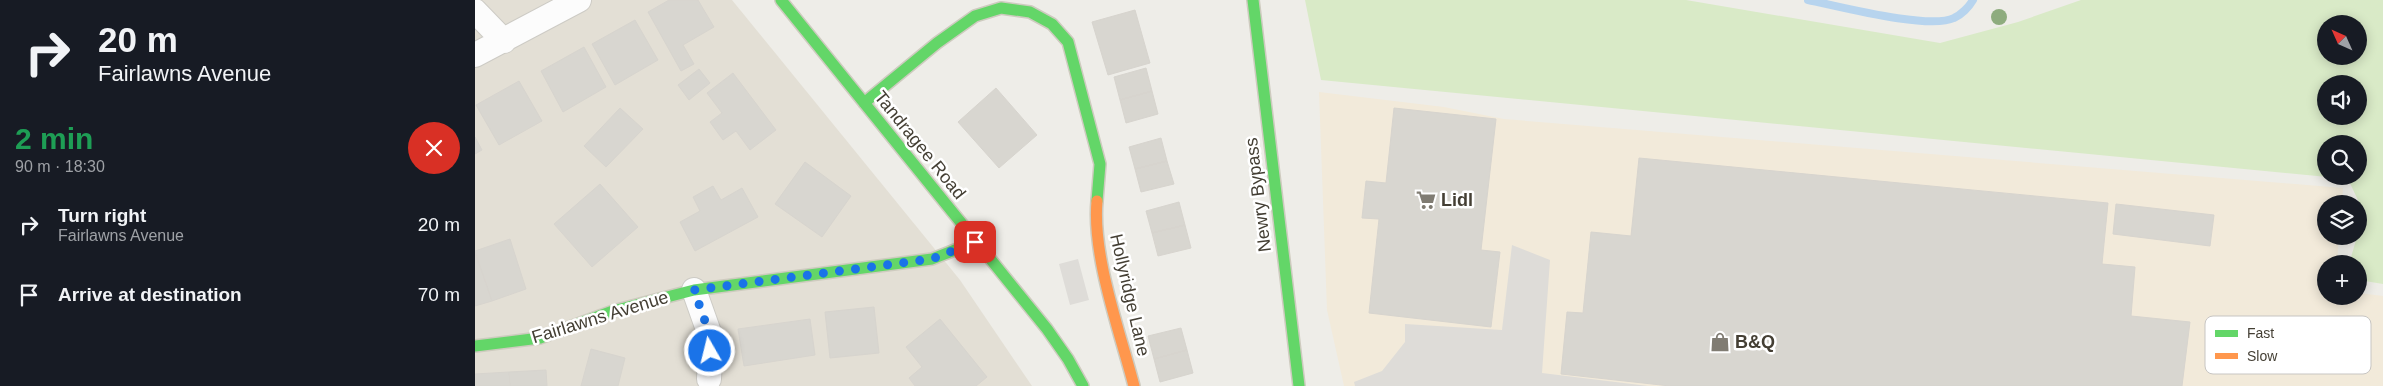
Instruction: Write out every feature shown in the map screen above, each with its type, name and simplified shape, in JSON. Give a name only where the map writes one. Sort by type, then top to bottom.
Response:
[{"type":"main road","name":"Tandragee Road","points":[[781,0],[975,242],[1047,328],[1083,386]]},
{"type":"main road","name":"Newry Bypass","points":[[1253,0],[1299,386]]},
{"type":"main road","name":"Hollyridge Lane","points":[[864,103],[937,43],[975,16],[1001,8],[1029,12],[1052,24],[1068,42],[1100,164],[1095,222],[1103,268],[1134,386]]},
{"type":"main road","name":"Fairlawns Avenue","points":[[475,346],[540,338],[613,311],[694,290],[932,259],[975,242]]},
{"type":"street","points":[[475,56],[579,0]]},
{"type":"street","points":[[475,11],[504,41]]},
{"type":"street","points":[[694,290],[711,338],[709,379]]},
{"type":"shaded area","points":[[475,0],[732,0],[960,280],[1032,386],[475,386]]},
{"type":"shaded area","points":[[1319,92],[1444,107],[1504,119],[2343,188],[2343,195],[2317,195],[2317,245],[2338,245],[2338,255],[2317,255],[2317,305],[2367,305],[2367,294],[2383,296],[2383,386],[1344,386],[1327,310]]},
{"type":"shaded area","points":[[1512,245],[1550,260],[1542,373],[1648,386],[1355,386],[1354,382],[1382,371],[1405,342],[1405,324],[1502,330]]},
{"type":"shaded area","points":[[1078,259],[1089,300],[1070,305],[1059,264]]},
{"type":"green space","points":[[1305,0],[1686,0],[1940,43],[2018,22],[2081,0],[2383,0],[2383,284],[2367,281],[2367,255],[2352,255],[2355,245],[2367,245],[2367,195],[2356,195],[2351,185],[2367,185],[2367,135],[2317,135],[2317,176],[1321,80]]},
{"type":"building","points":[[669,0],[698,0],[714,27],[683,45],[694,64],[681,71],[648,12]]},
{"type":"building","points":[[1135,10],[1150,63],[1108,75],[1092,22]]},
{"type":"building","points":[[635,20],[658,60],[615,85],[592,44]]},
{"type":"building","points":[[584,47],[606,87],[563,112],[541,71]]},
{"type":"building","points":[[1146,68],[1152,91],[1120,100],[1114,77]]},
{"type":"building","points":[[699,69],[710,83],[689,100],[678,85]]},
{"type":"building","points":[[733,73],[776,130],[750,150],[736,131],[723,140],[710,122],[722,113],[707,93]]},
{"type":"building","points":[[519,81],[542,121],[499,145],[476,105]]},
{"type":"building","points":[[996,88],[1037,135],[999,168],[958,122]]},
{"type":"building","points":[[1152,91],[1158,114],[1126,123],[1120,100]]},
{"type":"building","points":[[620,108],[643,129],[606,167],[584,146]]},
{"type":"building","name":"Lidl","points":[[1394,108],[1496,119],[1481,250],[1500,252],[1491,327],[1369,313],[1379,219],[1362,218],[1366,181],[1386,183]]},
{"type":"building","points":[[475,137],[482,150],[475,154]]},
{"type":"building","points":[[1161,138],[1167,161],[1135,169],[1129,147]]},
{"type":"building","points":[[1639,158],[2108,203],[2102,264],[2135,267],[2131,316],[2190,322],[2182,386],[1670,386],[1561,374],[1567,312],[1583,313],[1591,232],[1631,236]]},
{"type":"building","points":[[1167,161],[1174,184],[1141,192],[1135,169]]},
{"type":"building","points":[[805,162],[851,196],[822,237],[775,204]]},
{"type":"building","points":[[600,184],[638,227],[592,267],[554,224]]},
{"type":"building","points":[[713,186],[721,200],[742,188],[758,217],[695,251],[680,222],[700,211],[693,197]]},
{"type":"building","points":[[1179,202],[1185,225],[1152,233],[1146,211]]},
{"type":"building","points":[[2116,204],[2214,215],[2210,246],[2113,234]]},
{"type":"building","points":[[1185,225],[1191,248],[1158,256],[1152,233]]},
{"type":"building","points":[[510,239],[526,289],[492,301],[475,251]]},
{"type":"building","points":[[475,253],[492,301],[475,306]]},
{"type":"building","points":[[874,307],[879,353],[830,358],[825,312]]},
{"type":"building","points":[[810,319],[815,355],[744,366],[738,329]]},
{"type":"building","points":[[940,319],[987,377],[976,386],[915,386],[909,378],[922,367],[906,347]]},
{"type":"building","points":[[1181,328],[1187,350],[1154,359],[1148,336]]},
{"type":"building","points":[[591,349],[625,358],[618,386],[581,386]]},
{"type":"building","points":[[1187,350],[1193,373],[1160,382],[1154,359]]},
{"type":"building","points":[[546,370],[547,386],[510,386],[509,372]]},
{"type":"building","points":[[509,372],[510,386],[475,386],[475,374]]},
{"type":"waterway","points":[[1808,0],[1883,16],[1925,21],[1942,21],[1954,18],[1965,10],[1973,0]]},
{"type":"traffic: fast","points":[[781,0],[1047,329],[1068,359],[1083,386]]},
{"type":"traffic: fast","points":[[1253,0],[1299,386]]},
{"type":"traffic: fast","points":[[864,103],[937,43],[975,16],[1001,8],[1030,12],[1052,24],[1068,42],[1100,164],[1097,201]]},
{"type":"traffic: fast","points":[[475,346],[540,338],[613,311],[694,290],[932,259],[975,242]]},
{"type":"traffic: slow","points":[[1097,201],[1099,246],[1103,269],[1108,294],[1134,386]]},
{"type":"place","name":"Lidl","points":[[1426,200]]},
{"type":"place","name":"B&Q","points":[[1720,342]]},
{"type":"route","points":[[710,351],[711,338],[694,290],[932,259],[975,242]]}]
